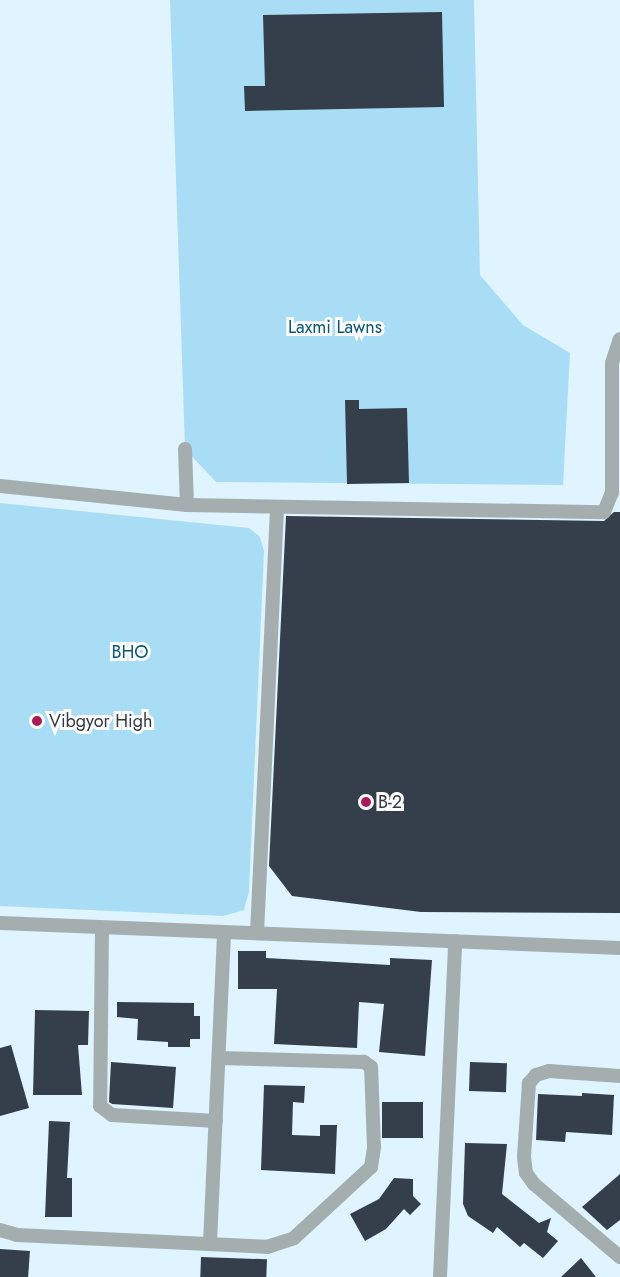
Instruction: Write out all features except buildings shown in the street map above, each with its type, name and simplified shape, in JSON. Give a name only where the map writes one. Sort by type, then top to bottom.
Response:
[{"type":"street","points":[[0,486],[187,505],[604,512],[612,492],[612,363],[620,339]]},
{"type":"street","points":[[185,449],[187,505]]},
{"type":"street","points":[[257,933],[277,508]]},
{"type":"street","points":[[0,923],[620,948]]},
{"type":"street","points":[[102,928],[100,1106],[112,1115],[216,1121]]},
{"type":"street","points":[[210,1243],[224,932]]},
{"type":"street","points":[[440,1277],[455,941]]},
{"type":"street","points":[[0,1230],[16,1235],[267,1247],[294,1238],[363,1178],[371,1167],[374,1147],[371,1067],[364,1062],[219,1058]]},
{"type":"street","points":[[620,1076],[549,1071],[536,1075],[529,1083],[524,1157],[526,1173],[534,1184],[620,1257]]},
{"type":"green space","name":"Laxmi Lawns","points":[[170,0],[474,0],[480,275],[523,325],[570,353],[563,485],[216,482],[185,449]]},
{"type":"green space","name":"BHO","points":[[0,503],[249,528],[260,537],[264,551],[249,891],[244,910],[223,916],[0,906]]},
{"type":"place","name":"Vibgyor High","points":[[37,721]]},
{"type":"place","name":"B-2","points":[[366,802]]}]
